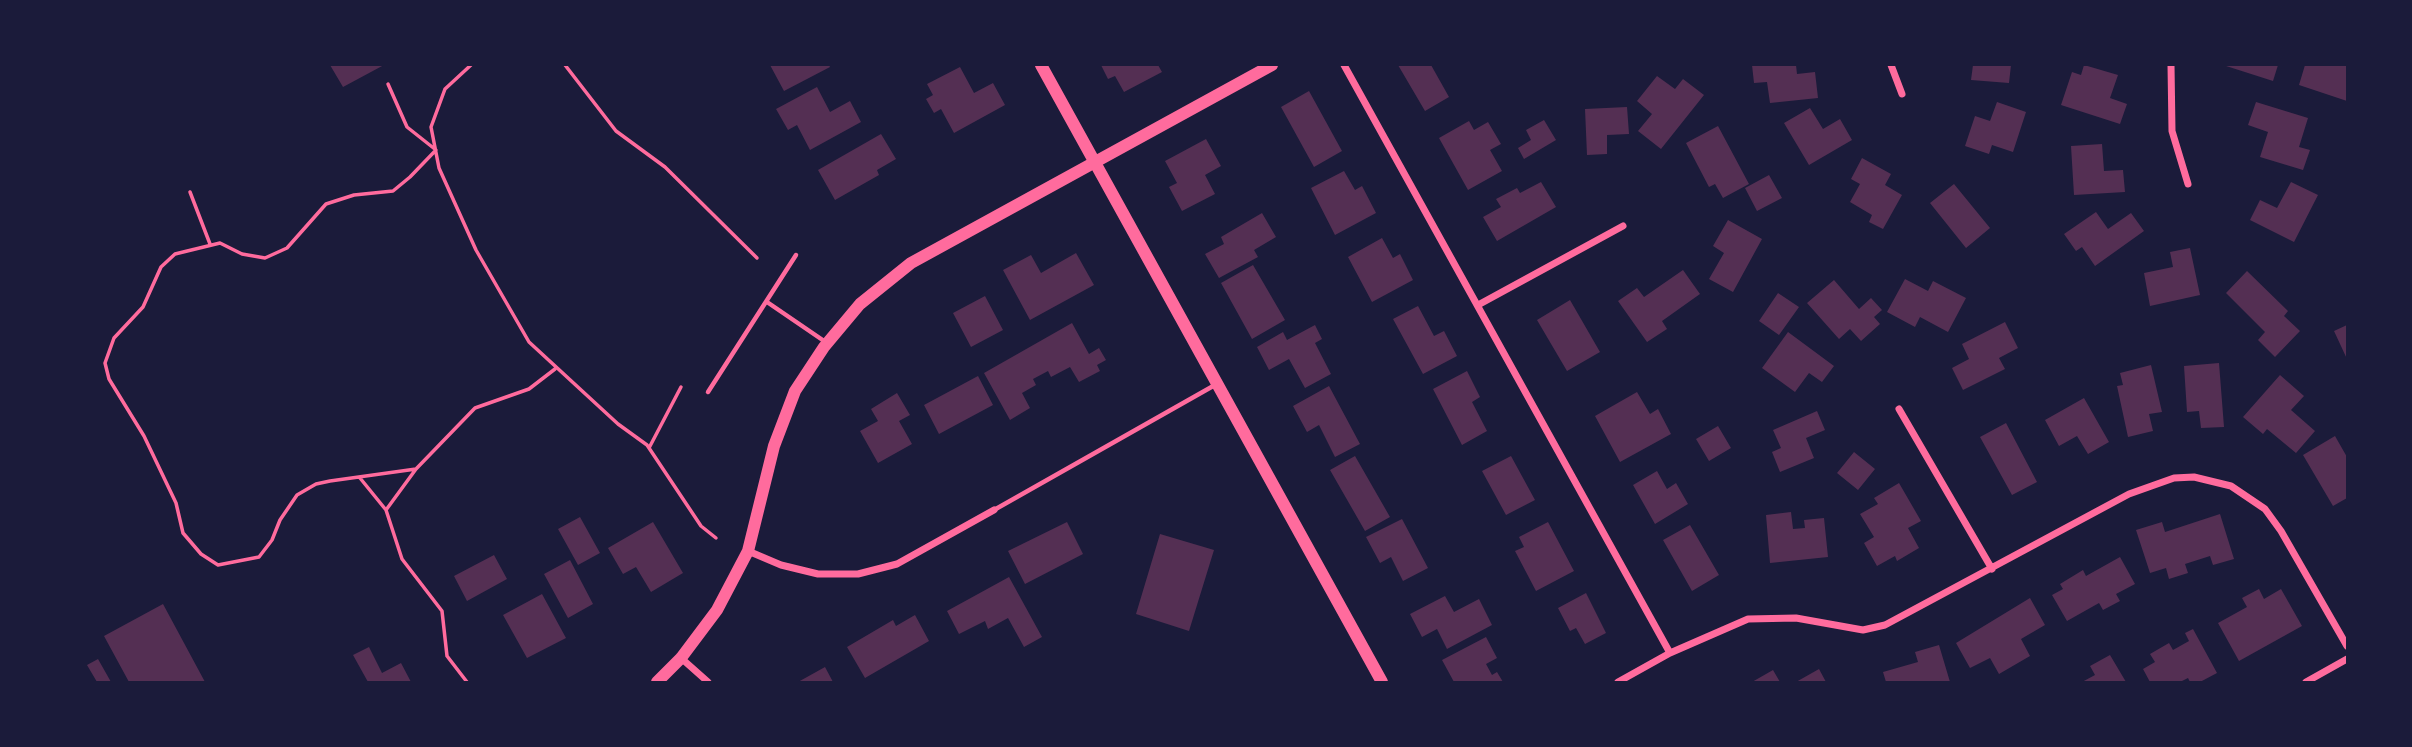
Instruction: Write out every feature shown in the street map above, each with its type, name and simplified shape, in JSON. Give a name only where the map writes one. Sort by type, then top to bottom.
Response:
[{"type":"street","points":[[1041,65],[1382,682]]},
{"type":"street","points":[[657,682],[681,658],[717,610],[748,551],[774,446],[795,391],[827,343],[860,304],[911,263],[1272,65]]},
{"type":"street","points":[[1344,65],[1670,653]]},
{"type":"street","points":[[1891,65],[1902,94]]},
{"type":"street","points":[[2171,65],[2172,131],[2188,184]]},
{"type":"street","points":[[1478,305],[1623,226]]},
{"type":"street","points":[[1899,410],[1992,569]]},
{"type":"street","points":[[1618,682],[1670,653],[1748,619],[1796,618],[1863,629],[1885,625],[2151,484],[2174,478],[2213,481],[2231,486],[2264,509],[2281,531],[2347,646]]},
{"type":"street","points":[[748,551],[781,565],[818,574],[858,574],[897,565],[994,510]]},
{"type":"street","points":[[681,658],[708,682]]},
{"type":"street","points":[[2306,682],[2347,659]]},
{"type":"lane","points":[[708,392],[796,255]]},
{"type":"lane","points":[[767,302],[827,343]]},
{"type":"lane","points":[[994,510],[1217,384]]},
{"type":"path","points":[[471,65],[445,89],[431,127],[439,168],[498,292],[529,342],[555,369],[649,448],[701,526],[716,538]]},
{"type":"path","points":[[565,65],[616,131],[665,167],[757,258]]},
{"type":"path","points":[[388,84],[407,127],[436,149]]},
{"type":"path","points":[[416,469],[316,484],[297,495],[280,520],[272,540],[259,557],[218,565],[201,554],[183,533],[176,502],[144,436],[109,379],[105,363],[114,338],[143,307],[161,267],[176,254],[220,243],[242,254],[265,258],[287,248],[327,204],[354,195],[393,191],[436,149]]},
{"type":"path","points":[[190,192],[210,244]]},
{"type":"path","points":[[386,510],[416,469],[475,408],[529,389],[555,369]]},
{"type":"path","points":[[649,448],[681,387]]},
{"type":"path","points":[[360,478],[386,510],[402,559],[442,611],[447,656],[467,682]]},
{"type":"building","points":[[330,65],[384,65],[343,87]]},
{"type":"building","points":[[770,65],[829,65],[830,67],[784,91]]},
{"type":"building","points":[[1101,65],[1158,65],[1162,72],[1124,92],[1115,76],[1108,79]]},
{"type":"building","points":[[1398,65],[1431,65],[1449,97],[1425,111]]},
{"type":"building","points":[[1752,65],[1796,65],[1797,74],[1815,72],[1818,98],[1770,103],[1767,82],[1754,83]]},
{"type":"building","points":[[1973,65],[2011,65],[2009,83],[1971,80]]},
{"type":"building","points":[[2084,65],[2118,75],[2110,98],[2127,104],[2120,124],[2061,105],[2072,72],[2081,75]]},
{"type":"building","points":[[2223,65],[2278,65],[2273,81]]},
{"type":"building","points":[[2305,65],[2347,65],[2347,101],[2299,85]]},
{"type":"building","points":[[960,67],[974,93],[993,83],[1005,105],[954,133],[941,109],[934,113],[926,99],[933,95],[927,84]]},
{"type":"building","points":[[1657,76],[1675,89],[1683,79],[1704,95],[1661,149],[1638,131],[1652,114],[1637,101]]},
{"type":"building","points":[[817,87],[830,112],[850,101],[861,122],[810,150],[797,125],[788,130],[776,109]]},
{"type":"building","points":[[1309,91],[1342,151],[1314,167],[1281,107]]},
{"type":"building","points":[[1997,102],[2026,112],[2013,152],[1992,145],[1989,154],[1965,146],[1975,116],[1990,121]]},
{"type":"building","points":[[2256,102],[2308,118],[2299,147],[2310,150],[2303,170],[2260,157],[2268,132],[2248,125]]},
{"type":"building","points":[[1627,107],[1629,134],[1607,135],[1607,154],[1587,155],[1585,109]]},
{"type":"building","points":[[1810,108],[1823,129],[1840,119],[1852,140],[1809,165],[1784,123]]},
{"type":"building","points":[[1544,120],[1556,140],[1524,159],[1518,148],[1531,140],[1526,130]]},
{"type":"building","points":[[1469,121],[1474,130],[1488,122],[1501,144],[1490,150],[1502,171],[1468,190],[1439,138]]},
{"type":"building","points":[[1718,126],[1749,184],[1723,198],[1715,184],[1709,187],[1686,143]]},
{"type":"building","points":[[881,134],[896,159],[877,170],[879,175],[835,200],[818,170]]},
{"type":"building","points":[[1206,139],[1221,166],[1205,175],[1215,194],[1182,211],[1169,187],[1177,183],[1165,161]]},
{"type":"building","points":[[2102,144],[2104,171],[2123,170],[2125,192],[2074,195],[2071,146]]},
{"type":"building","points":[[1862,158],[1891,174],[1885,185],[1902,195],[1883,229],[1869,222],[1872,215],[1850,202],[1860,184],[1851,179]]},
{"type":"building","points":[[1344,171],[1355,190],[1362,186],[1376,213],[1335,235],[1311,188]]},
{"type":"building","points":[[1769,175],[1782,198],[1757,211],[1745,188]]},
{"type":"building","points":[[1541,182],[1556,207],[1497,241],[1483,217],[1501,207],[1496,199],[1517,188],[1520,193]]},
{"type":"building","points":[[2291,182],[2318,195],[2294,242],[2250,220],[2260,200],[2277,208]]},
{"type":"building","points":[[1954,184],[1990,228],[1966,248],[1930,203]]},
{"type":"building","points":[[2096,212],[2108,229],[2131,213],[2144,231],[2095,266],[2082,247],[2076,251],[2064,234]]},
{"type":"building","points":[[1262,213],[1276,237],[1254,250],[1258,257],[1219,278],[1205,254],[1224,244],[1221,237]]},
{"type":"building","points":[[1728,220],[1762,239],[1733,292],[1709,279],[1724,253],[1713,246]]},
{"type":"building","points":[[1382,238],[1393,258],[1400,254],[1413,280],[1372,302],[1348,257]]},
{"type":"building","points":[[2190,248],[2200,295],[2150,306],[2144,273],[2173,267],[2170,252]]},
{"type":"building","points":[[1076,253],[1094,285],[1030,320],[1003,270],[1031,255],[1041,273]]},
{"type":"building","points":[[1253,265],[1285,320],[1252,339],[1221,283]]},
{"type":"building","points":[[1683,270],[1700,294],[1662,321],[1667,329],[1647,342],[1618,301],[1637,288],[1644,297]]},
{"type":"building","points":[[2247,271],[2288,311],[2284,316],[2300,331],[2275,357],[2258,340],[2265,332],[2226,293]]},
{"type":"building","points":[[1905,279],[1928,291],[1933,281],[1966,298],[1948,332],[1920,317],[1915,327],[1887,312]]},
{"type":"building","points":[[1834,280],[1859,309],[1871,298],[1882,310],[1874,317],[1880,324],[1861,341],[1850,329],[1839,339],[1807,303]]},
{"type":"building","points":[[1778,293],[1799,307],[1779,335],[1759,321]]},
{"type":"building","points":[[985,296],[1003,330],[971,347],[953,313]]},
{"type":"building","points":[[1570,300],[1600,352],[1567,371],[1537,320]]},
{"type":"building","points":[[1418,306],[1434,336],[1444,331],[1457,356],[1423,374],[1393,319]]},
{"type":"building","points":[[2005,322],[2018,348],[1999,358],[2005,369],[1963,390],[1952,368],[1969,359],[1962,344]]},
{"type":"building","points":[[1072,323],[1089,354],[1099,348],[1106,360],[1097,365],[1100,371],[1079,382],[1070,367],[1051,377],[1048,371],[1033,379],[1036,385],[1022,393],[1030,408],[1010,420],[984,373]]},
{"type":"building","points":[[1315,325],[1322,339],[1315,343],[1331,374],[1305,388],[1289,359],[1269,370],[1257,347],[1283,332],[1287,340]]},
{"type":"building","points":[[2347,325],[2347,359],[2334,331]]},
{"type":"building","points":[[1788,332],[1834,366],[1822,382],[1809,373],[1795,392],[1762,368]]},
{"type":"building","points":[[2219,363],[2224,427],[2201,428],[2199,411],[2187,412],[2184,366]]},
{"type":"building","points":[[2151,365],[2162,412],[2149,414],[2153,431],[2128,437],[2117,386],[2123,385],[2120,373]]},
{"type":"building","points":[[1467,371],[1480,397],[1472,402],[1487,431],[1462,445],[1433,389]]},
{"type":"building","points":[[2280,375],[2304,396],[2291,410],[2315,431],[2296,453],[2267,429],[2263,434],[2243,417]]},
{"type":"building","points":[[978,376],[993,405],[939,434],[924,405]]},
{"type":"building","points":[[1329,386],[1360,444],[1335,457],[1319,425],[1307,432],[1293,406]]},
{"type":"building","points":[[1637,392],[1650,414],[1658,409],[1671,434],[1620,462],[1595,416]]},
{"type":"building","points":[[897,393],[910,415],[899,421],[912,444],[878,463],[860,431],[878,421],[871,409]]},
{"type":"building","points":[[2084,398],[2109,442],[2088,454],[2077,436],[2059,446],[2045,420]]},
{"type":"building","points":[[1817,411],[1825,430],[1806,438],[1814,458],[1780,472],[1772,452],[1781,448],[1773,430]]},
{"type":"building","points":[[2006,423],[2037,482],[2012,495],[1980,437]]},
{"type":"building","points":[[1718,426],[1731,448],[1709,461],[1696,439]]},
{"type":"building","points":[[2335,436],[2347,457],[2347,498],[2333,506],[2303,455]]},
{"type":"building","points":[[1854,452],[1875,469],[1858,490],[1837,473]]},
{"type":"building","points":[[1355,456],[1390,517],[1365,531],[1330,470]]},
{"type":"building","points":[[1511,456],[1535,500],[1506,515],[1482,471]]},
{"type":"building","points":[[1657,471],[1667,489],[1676,483],[1688,504],[1655,524],[1633,485]]},
{"type":"building","points":[[1899,483],[1921,521],[1908,528],[1919,548],[1897,561],[1895,556],[1877,566],[1864,543],[1874,537],[1860,514],[1878,504],[1874,498]]},
{"type":"building","points":[[1791,512],[1793,529],[1805,528],[1804,520],[1824,518],[1828,557],[1770,563],[1766,515]]},
{"type":"building","points":[[2220,514],[2234,559],[2213,565],[2210,556],[2185,564],[2188,573],[2169,579],[2166,568],[2150,573],[2136,530],[2162,522],[2165,532]]},
{"type":"building","points":[[580,517],[600,553],[578,565],[558,529]]},
{"type":"building","points":[[1402,519],[1428,568],[1403,581],[1391,557],[1380,563],[1366,537]]},
{"type":"building","points":[[653,522],[683,573],[651,592],[636,567],[623,574],[608,548]]},
{"type":"building","points":[[1067,522],[1083,554],[1025,584],[1008,551]]},
{"type":"building","points":[[1548,522],[1574,571],[1536,591],[1515,551],[1524,547],[1519,537]]},
{"type":"building","points":[[1690,525],[1719,575],[1692,591],[1663,540]]},
{"type":"building","points":[[1160,534],[1214,550],[1189,631],[1136,614]]},
{"type":"building","points":[[494,555],[507,579],[467,601],[454,576]]},
{"type":"building","points":[[2120,557],[2135,584],[2116,594],[2120,601],[2103,610],[2099,603],[2067,621],[2052,595],[2063,589],[2060,584],[2083,570],[2086,576]]},
{"type":"building","points":[[570,560],[593,604],[568,618],[544,574]]},
{"type":"building","points":[[1009,577],[1042,637],[1024,647],[1008,618],[988,629],[985,621],[959,634],[947,611]]},
{"type":"building","points":[[2259,589],[2264,599],[2281,589],[2302,626],[2239,661],[2218,623],[2247,607],[2242,598]]},
{"type":"building","points":[[1586,593],[1606,633],[1585,644],[1576,628],[1570,631],[1558,608]]},
{"type":"building","points":[[542,594],[566,638],[527,658],[503,615]]},
{"type":"building","points":[[1445,596],[1454,612],[1479,599],[1492,625],[1447,649],[1437,629],[1422,637],[1410,614]]},
{"type":"building","points":[[2030,598],[2045,625],[2021,639],[2030,656],[1999,674],[1990,658],[1970,668],[1956,643]]},
{"type":"building","points":[[163,604],[205,682],[129,682],[104,636]]},
{"type":"building","points":[[915,615],[929,641],[865,678],[847,647],[893,620],[896,626]]},
{"type":"building","points":[[2193,629],[2217,673],[2200,682],[2190,682],[2188,678],[2180,682],[2150,682],[2143,669],[2155,662],[2150,654],[2169,643],[2173,650],[2189,641],[2185,633]]},
{"type":"building","points":[[1486,637],[1497,658],[1486,664],[1492,675],[1497,672],[1503,682],[1454,682],[1442,660]]},
{"type":"building","points":[[1939,645],[1950,682],[1886,682],[1883,672],[1918,662],[1915,652]]},
{"type":"building","points":[[369,647],[382,673],[401,663],[411,682],[368,682],[353,655]]},
{"type":"building","points":[[2110,655],[2126,682],[2082,682],[2095,675],[2090,666]]},
{"type":"building","points":[[98,659],[111,682],[97,682],[87,665]]},
{"type":"building","points":[[825,667],[833,682],[798,682]]},
{"type":"building","points":[[1819,669],[1826,682],[1796,682]]},
{"type":"building","points":[[1773,670],[1780,682],[1752,682]]}]
